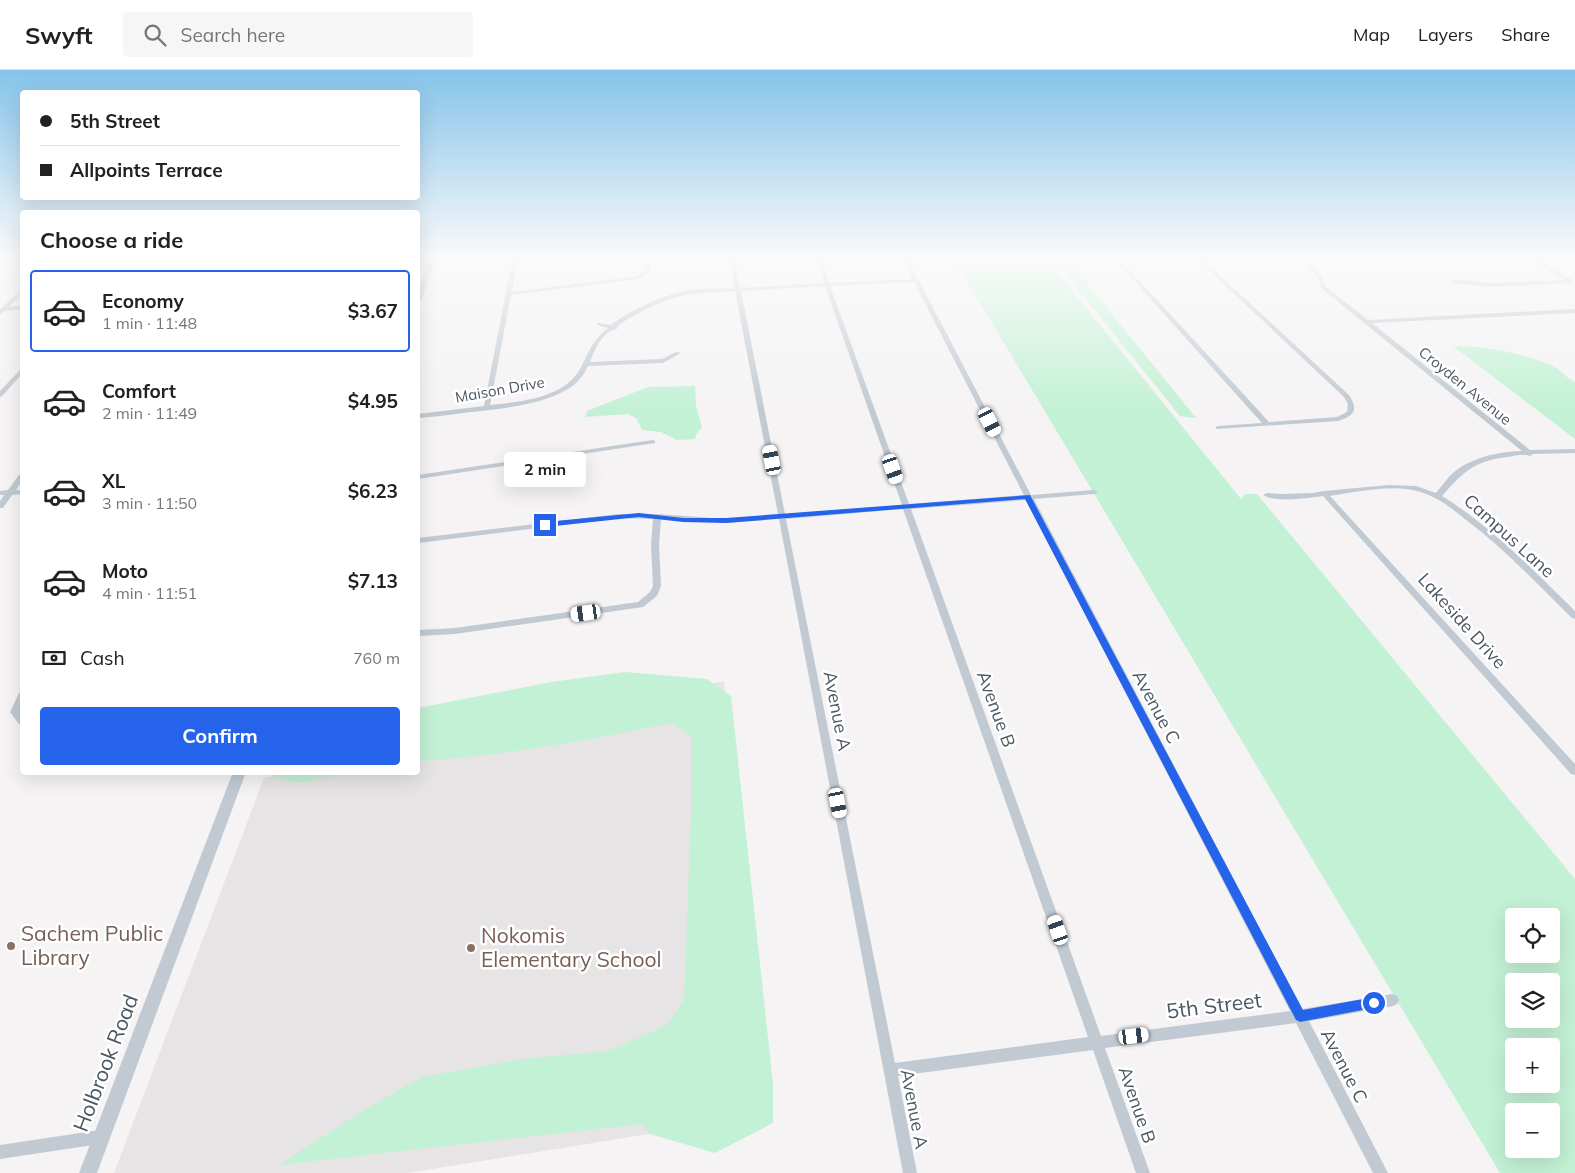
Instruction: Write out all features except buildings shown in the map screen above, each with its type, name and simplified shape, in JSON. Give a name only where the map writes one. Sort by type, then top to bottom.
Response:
[{"type":"street","points":[[487,406],[505,307]]},
{"type":"street","name":"Maison Drive","points":[[420,416],[526,401],[553,394],[575,380],[587,364],[598,340],[643,307]]},
{"type":"street","name":"Avenue A","points":[[741,307],[783,516],[910,1173]]},
{"type":"street","name":"Avenue B","points":[[835,307],[1098,1041],[1143,1173]]},
{"type":"street","name":"Avenue C","points":[[929,307],[1381,1173]]},
{"type":"street","points":[[1161,307],[1267,424]]},
{"type":"street","points":[[1218,428],[1338,419],[1347,416],[1352,411],[1352,405],[1347,396],[1252,307]]},
{"type":"street","name":"Croyden Avenue","points":[[1348,307],[1530,454]]},
{"type":"street","points":[[2,310],[20,308]]},
{"type":"street","points":[[1365,322],[1575,311]]},
{"type":"street","points":[[599,324],[614,328]]},
{"type":"street","points":[[587,364],[663,361],[678,353]]},
{"type":"street","points":[[0,395],[20,373]]},
{"type":"street","points":[[420,477],[653,442]]},
{"type":"street","points":[[1437,496],[1457,474],[1476,461],[1500,456],[1575,451]]},
{"type":"street","points":[[0,506],[20,480]]},
{"type":"street","name":"Campus Lane","points":[[1267,495],[1404,488],[1420,489],[1437,496],[1473,521],[1575,616]]},
{"type":"street","points":[[0,494],[20,492]]},
{"type":"street","points":[[420,540],[618,516],[658,516],[696,521],[1094,492]]},
{"type":"street","name":"Lakeside Drive","points":[[1324,493],[1575,771]]},
{"type":"street","points":[[420,633],[455,632],[640,605],[654,594],[656,586],[654,545],[658,516]]},
{"type":"street","points":[[20,701],[16,712],[20,718]]},
{"type":"street","name":"Holbrook Road","points":[[88,1173],[100,1137],[239,775]]},
{"type":"street","name":"5th Street","points":[[890,1070],[1098,1041],[1300,1016],[1393,1000]]},
{"type":"street","points":[[0,1152],[100,1137]]},
{"type":"shaded area","name":"Nokomis Elementary School","points":[[724,681],[754,1117],[407,1173],[114,1173],[264,778],[278,775],[420,775],[420,746]]},
{"type":"green space","points":[[983,307],[1086,307],[1241,499],[1245,494],[1257,494],[1575,879],[1575,1173],[1500,1173]]},
{"type":"green space","points":[[1093,307],[1107,307],[1196,418],[1180,416]]},
{"type":"green space","points":[[1453,346],[1491,349],[1529,357],[1553,366],[1575,382],[1575,439]]},
{"type":"green space","points":[[695,386],[696,407],[702,427],[695,439],[677,440],[661,432],[642,430],[636,418],[628,414],[585,417],[587,411],[648,387]]},
{"type":"green space","points":[[625,672],[707,679],[731,696],[773,1084],[773,1123],[715,1153],[650,1134],[641,1124],[279,1165],[367,1108],[422,1077],[523,1059],[607,1051],[667,1025],[684,1000],[691,814],[691,736],[672,723],[515,751],[420,761],[420,708],[551,682]]},
{"type":"green space","points":[[270,775],[343,775],[295,783]]},
{"type":"place","name":"Sachem Public Library","points":[[11,946]]},
{"type":"place","name":"Nokomis Elementary School","points":[[471,948]]},
{"type":"route","points":[[545,525],[639,515],[696,521],[726,521],[1028,497],[1300,1016],[1374,1003]]}]
